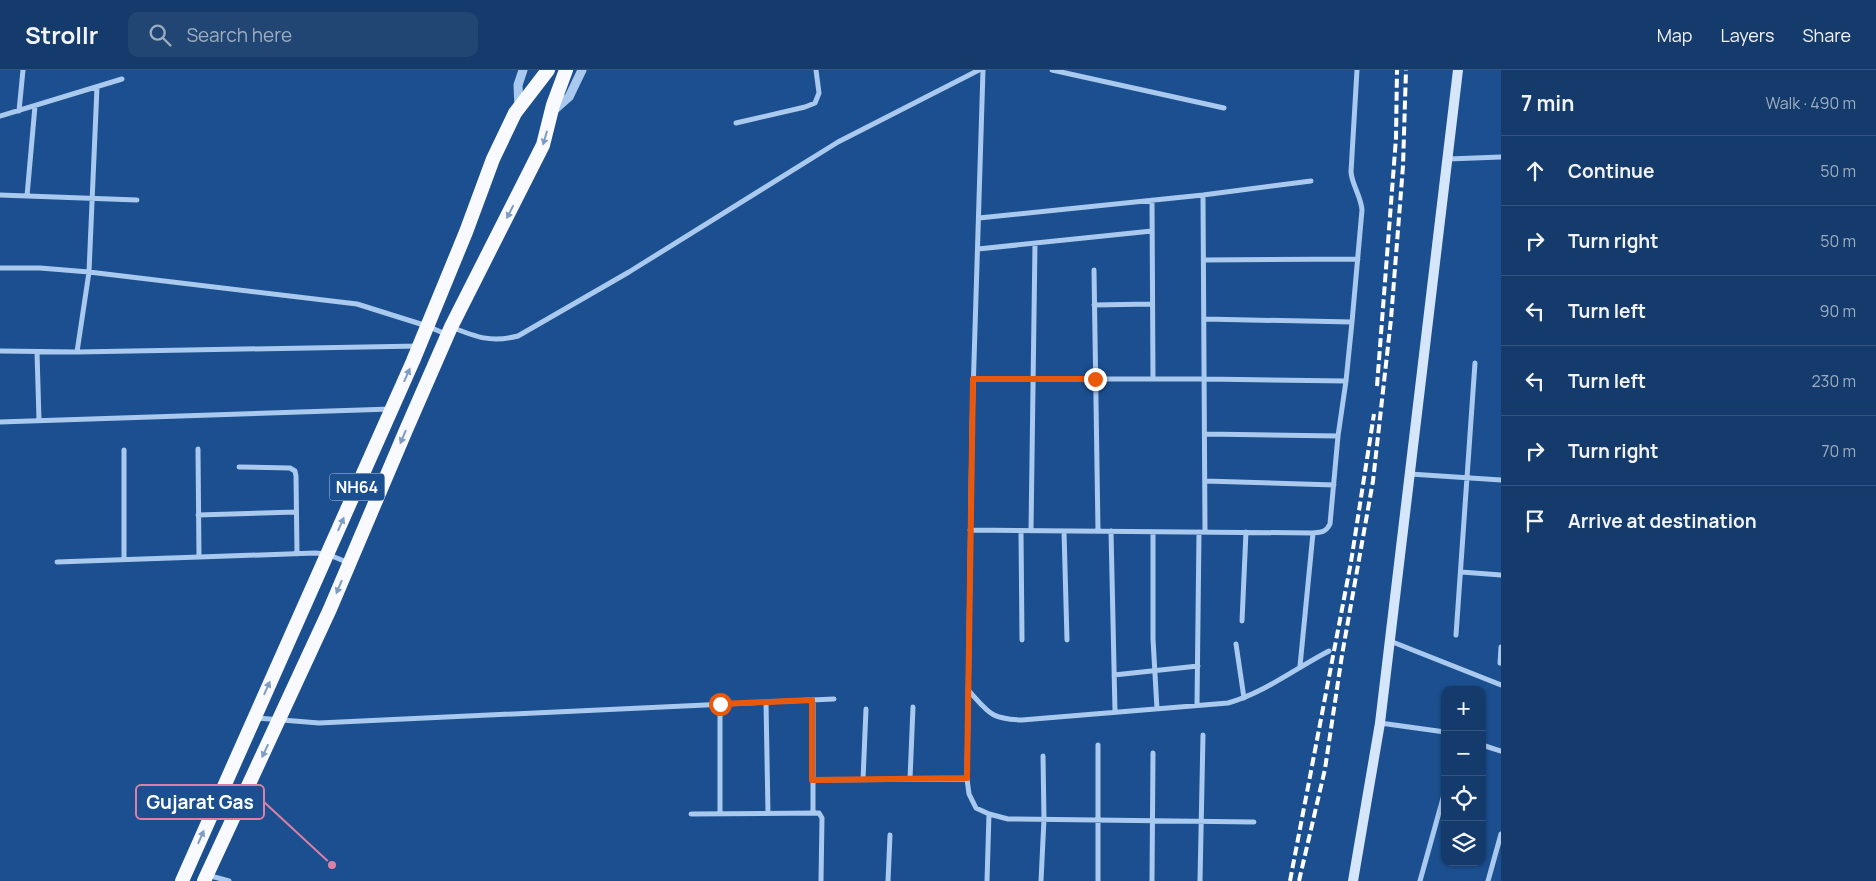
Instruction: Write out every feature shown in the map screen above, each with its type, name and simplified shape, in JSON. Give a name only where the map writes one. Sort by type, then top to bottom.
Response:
[{"type":"highway","name":"NH64","points":[[182,881],[419,346],[466,232],[492,159],[519,107],[548,70]]},
{"type":"highway","name":"NH64","points":[[205,878],[349,563],[450,331],[543,145],[551,112],[566,72]]},
{"type":"main road","points":[[1353,881],[1380,723],[1458,70]]},
{"type":"street","points":[[19,111],[23,70]]},
{"type":"street","points":[[519,107],[518,85],[523,70]]},
{"type":"street","points":[[551,112],[569,96],[582,70]]},
{"type":"street","points":[[736,123],[815,103],[819,93],[816,70]]},
{"type":"street","points":[[0,268],[40,268],[89,272],[357,304],[427,326],[479,339],[504,340],[518,336],[629,272],[838,142],[978,70]]},
{"type":"street","points":[[983,70],[970,530],[967,778],[969,794],[976,808],[1008,819],[1254,822]]},
{"type":"street","points":[[1052,70],[1224,108]]},
{"type":"street","points":[[970,530],[1322,532],[1327,530],[1330,524],[1358,259],[1361,198],[1352,179],[1351,172],[1357,70]]},
{"type":"street","points":[[0,116],[122,79]]},
{"type":"street","points":[[76,352],[89,272],[97,87]]},
{"type":"street","points":[[27,196],[35,106]]},
{"type":"street","points":[[1448,159],[1501,157]]},
{"type":"street","points":[[979,218],[1203,195],[1311,181]]},
{"type":"street","points":[[0,195],[92,200],[136,200]]},
{"type":"street","points":[[1197,706],[1205,481],[1203,195]]},
{"type":"street","points":[[1152,200],[1153,379]]},
{"type":"street","points":[[978,250],[1152,231]]},
{"type":"street","points":[[1031,531],[1035,244]]},
{"type":"street","points":[[1204,260],[1358,259]]},
{"type":"street","points":[[1094,270],[1098,531]]},
{"type":"street","points":[[1094,305],[1152,304]]},
{"type":"street","points":[[1204,319],[1352,322]]},
{"type":"street","points":[[0,351],[76,352],[419,346]]},
{"type":"street","points":[[37,352],[38,420]]},
{"type":"street","points":[[1456,635],[1475,363]]},
{"type":"street","points":[[973,379],[1204,378],[1346,381]]},
{"type":"street","points":[[0,422],[392,408]]},
{"type":"street","points":[[1205,434],[1338,436]]},
{"type":"street","points":[[198,449],[199,557]]},
{"type":"street","points":[[124,450],[124,559]]},
{"type":"street","points":[[238,467],[290,468],[295,471],[297,554]]},
{"type":"street","points":[[1410,474],[1501,480]]},
{"type":"street","points":[[1205,481],[1334,485]]},
{"type":"street","points":[[198,516],[296,512]]},
{"type":"street","points":[[1021,531],[1022,640]]},
{"type":"street","points":[[1064,531],[1067,640]]},
{"type":"street","points":[[1111,531],[1115,712]]},
{"type":"street","points":[[1153,532],[1154,671],[1157,709]]},
{"type":"street","points":[[1242,621],[1246,532]]},
{"type":"street","points":[[1300,666],[1313,532]]},
{"type":"street","points":[[57,562],[327,554],[349,563]]},
{"type":"street","points":[[1460,572],[1501,575]]},
{"type":"street","points":[[1390,641],[1501,685]]},
{"type":"street","points":[[1236,644],[1244,698]]},
{"type":"street","points":[[1500,663],[1501,647]]},
{"type":"street","points":[[968,690],[989,713],[1003,719],[1022,720],[1228,703],[1244,698],[1329,651]]},
{"type":"street","points":[[1114,675],[1198,666]]},
{"type":"street","points":[[254,718],[319,723],[834,699]]},
{"type":"street","points":[[812,700],[813,812]]},
{"type":"street","points":[[766,702],[768,813]]},
{"type":"street","points":[[720,704],[720,813]]},
{"type":"street","points":[[910,779],[913,707]]},
{"type":"street","points":[[862,780],[866,709]]},
{"type":"street","points":[[1380,723],[1441,731]]},
{"type":"street","points":[[1200,881],[1203,734]]},
{"type":"street","points":[[1098,746],[1098,881]]},
{"type":"street","points":[[1486,746],[1501,751]]},
{"type":"street","points":[[1152,881],[1154,753]]},
{"type":"street","points":[[1041,881],[1044,819],[1042,756]]},
{"type":"street","points":[[812,780],[967,778]]},
{"type":"street","points":[[1420,881],[1441,805]]},
{"type":"street","points":[[691,814],[819,812],[822,818],[822,881]]},
{"type":"street","points":[[986,881],[989,814]]},
{"type":"street","points":[[1488,881],[1501,834]]},
{"type":"street","points":[[888,881],[890,835]]},
{"type":"street","points":[[205,878],[230,881]]},
{"type":"railway","points":[[1377,386],[1396,138],[1397,70]]},
{"type":"railway","points":[[1299,881],[1325,769],[1342,655],[1373,481],[1391,319],[1403,166],[1406,70]]},
{"type":"railway","points":[[1290,881],[1351,562],[1374,414]]},
{"type":"place","name":"Gujarat Gas","points":[[332,865]]},
{"type":"route","points":[[720,704],[812,700],[812,780],[967,778],[973,379],[1095,379]]}]
